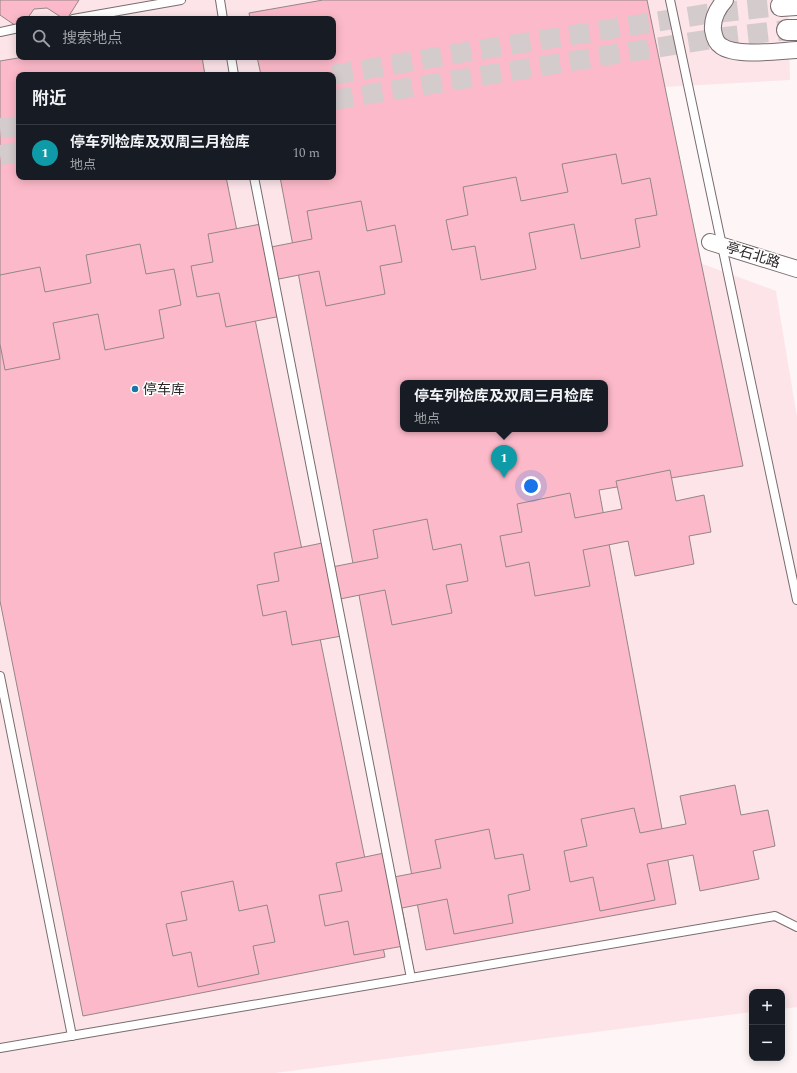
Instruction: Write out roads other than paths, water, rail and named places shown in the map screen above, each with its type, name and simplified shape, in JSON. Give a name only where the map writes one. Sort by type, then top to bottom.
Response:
[{"type":"street","points":[[725,0],[714,16],[713,25],[714,36],[722,47],[741,52],[797,50]]},
{"type":"street","name":"亭石北路","points":[[716,244],[797,269]]},
{"type":"lane","points":[[90,16],[181,0]]},
{"type":"lane","points":[[220,0],[223,16]]},
{"type":"lane","points":[[670,0],[716,244],[797,600]]},
{"type":"lane","points":[[0,32],[16,29]]},
{"type":"lane","points":[[232,60],[234,72]]},
{"type":"lane","points":[[255,180],[411,978]]},
{"type":"lane","points":[[0,676],[72,1036]]},
{"type":"lane","points":[[0,1048],[775,916],[797,928]]},
{"type":"tunnel","points":[[336,74],[478,50],[706,14],[781,6]]},
{"type":"tunnel","points":[[336,100],[725,37],[787,30]]},
{"type":"tunnel","points":[[0,128],[16,126]]},
{"type":"tunnel","points":[[0,155],[16,152]]},
{"type":"place","name":"停车库","points":[[135,389]]},
{"type":"place","name":"停车列检库及双周三月检库","points":[[504,478]]}]
